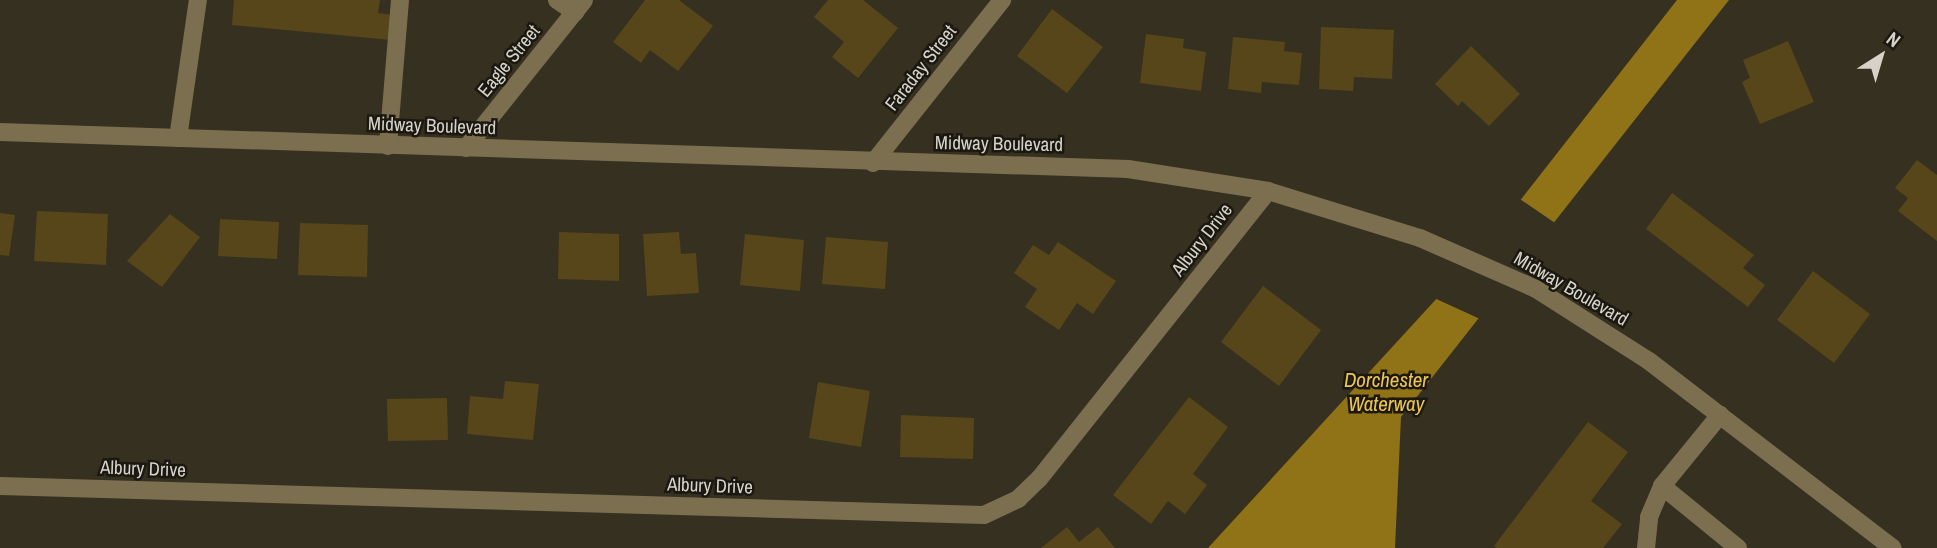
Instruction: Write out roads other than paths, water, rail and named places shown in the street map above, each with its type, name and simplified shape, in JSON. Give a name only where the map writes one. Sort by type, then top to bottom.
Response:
[{"type":"street","points":[[178,138],[198,0]]},
{"type":"street","points":[[388,146],[400,0]]},
{"type":"street","points":[[557,0],[579,6]]},
{"type":"street","name":"Faraday Street","points":[[873,163],[1002,0]]},
{"type":"street","name":"Eagle Street","points":[[466,148],[579,6]]},
{"type":"street","name":"Midway Boulevard","points":[[0,132],[873,163],[1128,169],[1268,191],[1445,247],[1536,289],[1649,361],[1893,548]]},
{"type":"street","name":"Albury Drive","points":[[0,486],[984,515],[1018,499],[1039,479],[1268,191]]},
{"type":"street","points":[[1646,548],[1649,517],[1662,486],[1720,415]]},
{"type":"street","points":[[1662,486],[1738,548]]},
{"type":"water","name":"Dorchester Waterway","points":[[1677,0],[1729,0],[1401,417],[1395,548],[1208,548],[1483,248]]}]
